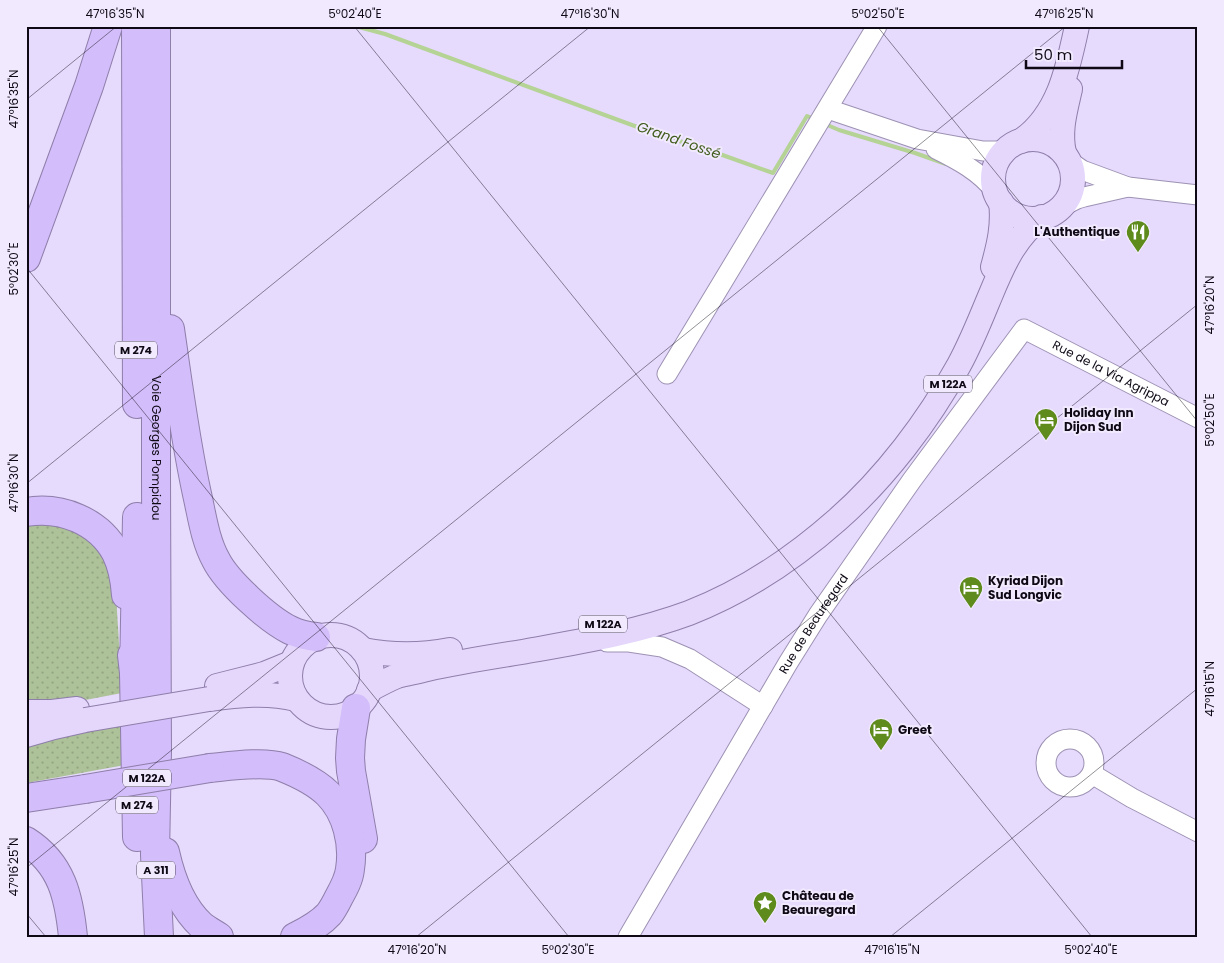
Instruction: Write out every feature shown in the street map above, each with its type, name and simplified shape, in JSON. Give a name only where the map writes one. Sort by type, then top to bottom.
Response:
[{"type":"highway","points":[[26,258],[89,86],[108,26]]},
{"type":"highway","name":"Voie Georges Pompidou","points":[[134,673],[137,546],[136,26]]},
{"type":"highway","name":"Voie Georges Pompidou","points":[[156,26],[157,751]]},
{"type":"highway","points":[[156,228],[183,422],[205,530],[211,549],[216,560],[232,583],[276,622],[291,631],[316,637]]},
{"type":"highway","points":[[26,512],[48,510],[69,515],[85,521],[106,538],[116,554],[126,588],[134,673]]},
{"type":"highway","name":"M 274","points":[[134,673],[137,828],[142,937]]},
{"type":"highway","points":[[327,937],[340,923],[354,900],[364,866],[364,844],[350,758],[351,739],[363,699]]},
{"type":"highway","points":[[157,751],[166,854],[173,883],[185,905],[202,925],[219,937]]},
{"type":"highway","name":"M 274","points":[[156,803],[157,751]]},
{"type":"highway","name":"M 122A","points":[[26,798],[210,768],[256,764],[281,767],[314,783],[329,795],[341,811],[349,831],[352,852],[350,870],[344,887],[330,912],[319,923],[294,937]]},
{"type":"highway","name":"A 311","points":[[156,803],[155,854],[159,937]]},
{"type":"highway","points":[[26,841],[48,858],[64,886],[69,908],[72,937]]},
{"type":"main road","points":[[1077,26],[1057,98],[1043,120],[1029,135],[1014,145],[998,160],[994,170],[993,178],[998,196],[1006,208],[1018,216],[1031,218],[1051,212],[1066,201],[1070,193],[1072,176],[1062,144],[1062,127],[1085,26]]},
{"type":"main road","points":[[1014,145],[1031,139],[1049,142],[1057,147],[1066,158]]},
{"type":"main road","name":"M 122A","points":[[363,650],[391,655],[426,654],[578,629],[651,614],[677,607],[724,587],[750,574],[798,542],[837,510],[866,480],[922,410],[946,372],[970,326],[993,265],[1001,236],[1002,221],[998,196]]},
{"type":"main road","name":"M 122A","points":[[363,699],[396,677],[415,672],[580,641],[662,622],[721,598],[764,575],[805,547],[839,518],[873,484],[934,407],[960,363],[1009,254],[1029,228],[1051,212]]},
{"type":"main road","points":[[336,635],[356,643],[363,650],[371,669],[372,680],[363,699],[344,714],[331,717],[318,715],[306,709],[296,699],[291,688],[289,675],[291,662],[305,643],[316,637],[336,635]]},
{"type":"main road","points":[[26,735],[84,714],[209,693],[264,674],[291,662]]},
{"type":"main road","points":[[209,693],[235,696],[285,696],[296,699]]},
{"type":"main road","points":[[26,712],[84,714]]},
{"type":"street","points":[[667,374],[877,26]]},
{"type":"street","points":[[828,109],[917,139],[976,151],[998,151],[1014,145]]},
{"type":"street","points":[[917,139],[967,165],[984,178],[998,196]]},
{"type":"street","points":[[1066,158],[1082,170],[1128,187],[1198,195]]},
{"type":"street","points":[[1051,212],[1077,199],[1128,187]]},
{"type":"street","name":"Rue de la Via Agrippa","points":[[1024,329],[1198,418]]},
{"type":"street","name":"Rue de Beauregard","points":[[628,937],[818,615],[912,480],[1024,329]]},
{"type":"street","points":[[580,641],[629,642],[662,647],[690,659],[763,706]]},
{"type":"street","points":[[1092,774],[1132,798],[1198,832]]},
{"type":"green space","points":[[42,518],[91,537],[115,578],[122,693],[59,705],[26,705],[26,521]]},
{"type":"green space","points":[[123,721],[125,765],[26,783],[26,742]]},
{"type":"waterway","name":"Grand Fossé","points":[[355,26],[385,34],[651,132],[773,173],[807,116],[814,119]]},
{"type":"waterway","name":"Grand Fossé","points":[[825,124],[946,164]]},
{"type":"place","name":"L'Authentique","points":[[1138,253]]},
{"type":"place","name":"Holiday Inn Dijon Sud","points":[[1046,441]]},
{"type":"place","name":"Kyriad Dijon Sud Longvic","points":[[971,609]]},
{"type":"place","name":"Greet","points":[[881,751]]},
{"type":"place","name":"Château de Beauregard","points":[[765,924]]}]
